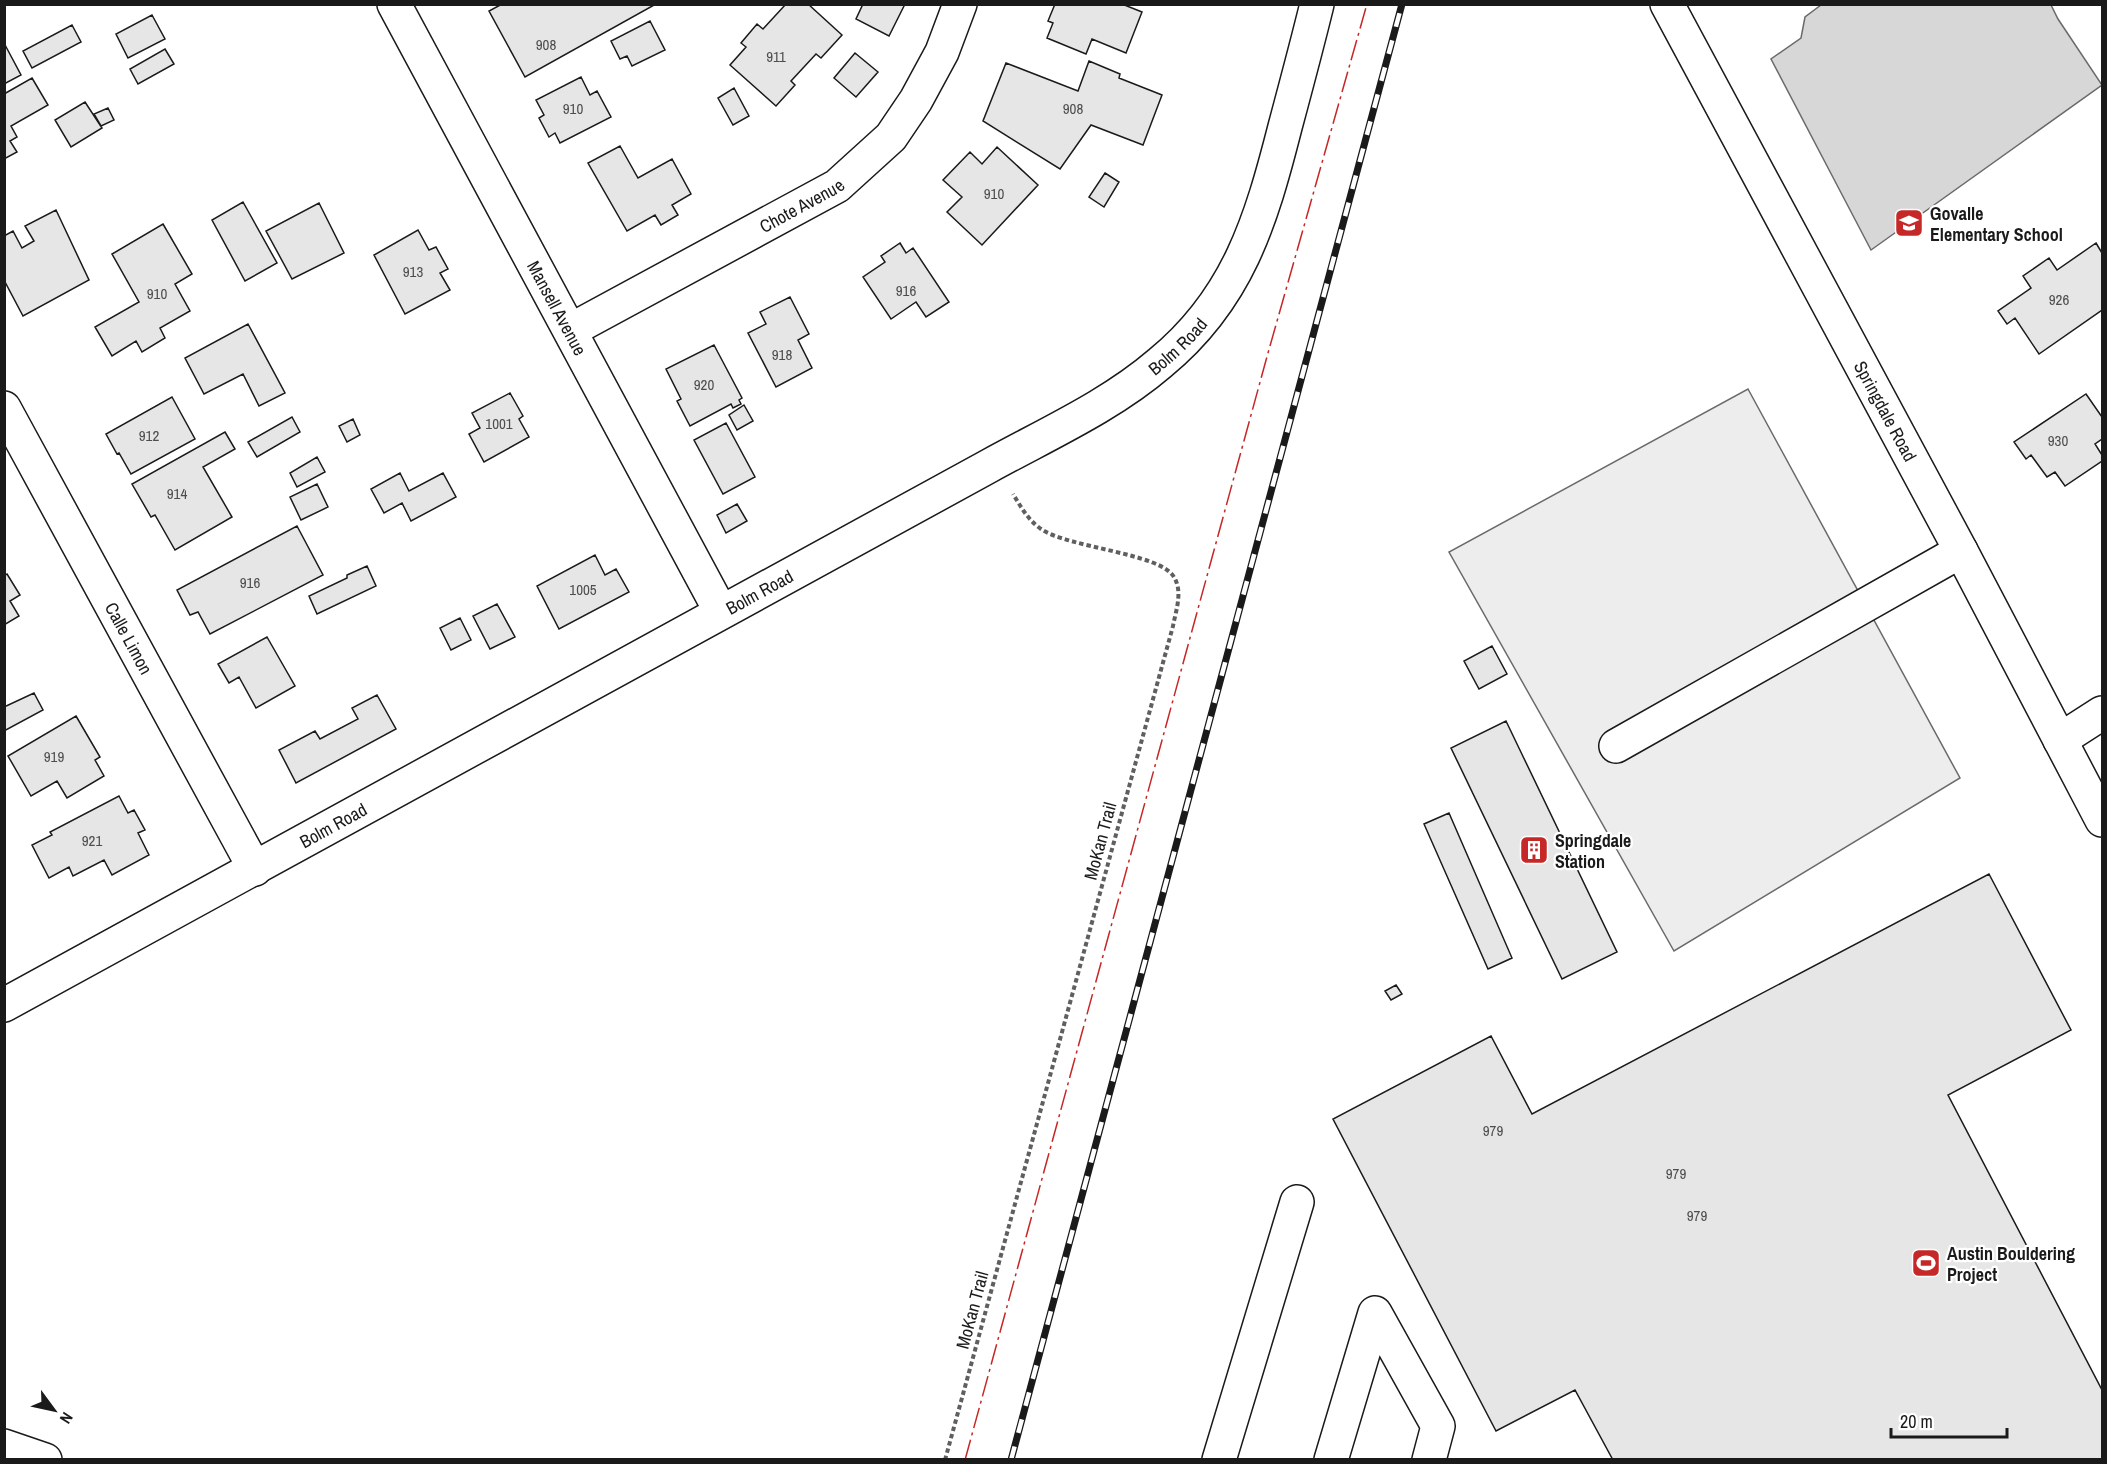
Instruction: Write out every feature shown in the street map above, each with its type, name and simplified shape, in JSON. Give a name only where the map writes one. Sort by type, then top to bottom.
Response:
[{"type":"street","name":"Mansell Avenue","points":[[394,4],[721,612]]},
{"type":"street","name":"Chote Avenue","points":[[571,330],[837,186],[898,128],[942,52],[960,4]]},
{"type":"street","name":"Bolm Road","points":[[4,1005],[1095,408],[1161,363],[1190,336],[1216,304],[1249,244],[1267,198],[1317,4]]},
{"type":"street","name":"Springdale Road","points":[[1675,8],[2103,820]]},
{"type":"street","name":"Calle Limon","points":[[4,408],[255,869]]},
{"type":"street","points":[[1616,746],[1961,551]]},
{"type":"street","points":[[2060,740],[2103,713]]},
{"type":"street","points":[[1219,1460],[1297,1202]]},
{"type":"street","points":[[1331,1460],[1375,1312],[1457,1460]]},
{"type":"street","points":[[1429,1460],[1438,1426]]},
{"type":"street","points":[[4,1446],[45,1460]]},
{"type":"path","name":"MoKan Trail","points":[[945,1460],[1173,626],[1179,595],[1173,576],[1158,564],[1062,538],[1042,530],[1024,514],[1011,489]]},
{"type":"shaded area","name":"Govalle Elementary School","points":[[1821,5],[2051,5],[2102,85],[1871,250],[1771,59],[1801,38],[1805,17]]},
{"type":"shaded area","points":[[1748,389],[1960,778],[1674,951],[1449,552]]},
{"type":"building","points":[[502,4],[656,4],[525,77],[489,11]]},
{"type":"building","points":[[786,4],[808,4],[842,35],[821,58],[816,54],[791,81],[795,85],[776,106],[730,65],[746,47],[741,43],[757,24],[763,29]]},
{"type":"building","points":[[863,4],[905,4],[889,36],[856,19]]},
{"type":"building","points":[[1055,4],[1122,4],[1142,12],[1126,53],[1092,39],[1086,54],[1047,38],[1053,23],[1048,21]]},
{"type":"building","points":[[152,15],[165,39],[128,58],[116,34]]},
{"type":"building","points":[[650,21],[665,50],[632,66],[627,56],[620,59],[611,41]]},
{"type":"building","points":[[72,25],[81,42],[32,68],[23,51]]},
{"type":"building","points":[[4,43],[21,75],[4,84]]},
{"type":"building","points":[[165,49],[174,64],[138,84],[130,69]]},
{"type":"building","points":[[855,53],[878,72],[856,97],[834,78]]},
{"type":"building","points":[[1089,61],[1120,74],[1119,78],[1162,95],[1143,145],[1091,125],[1060,169],[983,121],[1006,63],[1078,91]]},
{"type":"building","points":[[581,77],[590,95],[597,91],[611,117],[560,143],[555,133],[549,137],[539,118],[544,115],[536,100]]},
{"type":"building","points":[[32,78],[48,105],[11,126],[17,137],[10,141],[17,152],[4,159],[4,94]]},
{"type":"building","points":[[734,88],[749,116],[733,125],[718,98]]},
{"type":"building","points":[[85,102],[102,128],[71,147],[55,120]]},
{"type":"building","points":[[108,108],[114,120],[101,126],[94,114]]},
{"type":"building","points":[[620,146],[638,178],[672,159],[691,194],[672,205],[678,215],[661,225],[655,215],[627,231],[588,163]]},
{"type":"building","points":[[997,147],[1038,185],[982,245],[947,212],[962,197],[943,180],[970,152],[982,164]]},
{"type":"building","points":[[1105,173],[1119,182],[1104,207],[1089,197]]},
{"type":"building","points":[[243,202],[277,263],[245,281],[212,220]]},
{"type":"building","points":[[319,203],[344,253],[292,279],[266,231]]},
{"type":"building","points":[[56,210],[89,280],[23,316],[4,280],[4,236],[13,231],[22,248],[34,241],[25,226]]},
{"type":"building","points":[[163,224],[192,274],[175,284],[190,311],[160,328],[165,338],[142,352],[136,341],[112,356],[95,327],[139,302],[112,254]]},
{"type":"building","points":[[418,230],[429,250],[436,247],[448,269],[440,273],[450,290],[405,314],[374,255]]},
{"type":"building","points":[[900,243],[906,253],[913,248],[949,302],[926,317],[916,302],[891,319],[863,277],[885,262],[881,256]]},
{"type":"building","points":[[2096,243],[2102,253],[2102,310],[2039,354],[2015,318],[2007,324],[1998,311],[2031,288],[2023,276],[2049,258],[2057,270]]},
{"type":"building","points":[[790,297],[809,334],[798,340],[812,368],[776,387],[748,333],[766,324],[760,312]]},
{"type":"building","points":[[248,324],[285,393],[259,406],[243,374],[204,394],[185,358]]},
{"type":"building","points":[[714,345],[742,398],[739,400],[741,404],[733,408],[731,404],[690,426],[677,401],[681,399],[666,369]]},
{"type":"building","points":[[510,393],[523,416],[519,419],[529,437],[484,462],[469,434],[480,428],[472,413]]},
{"type":"building","points":[[2086,394],[2102,417],[2102,439],[2095,444],[2102,455],[2102,461],[2065,486],[2055,472],[2047,477],[2031,455],[2026,459],[2014,442]]},
{"type":"building","points":[[172,397],[195,439],[131,474],[106,434]]},
{"type":"building","points":[[744,405],[753,421],[737,430],[729,415]]},
{"type":"building","points":[[292,417],[300,432],[257,457],[248,442]]},
{"type":"building","points":[[353,419],[360,435],[347,442],[339,426]]},
{"type":"building","points":[[726,423],[755,477],[723,494],[694,440]]},
{"type":"building","points":[[225,432],[235,449],[203,467],[232,517],[175,550],[155,515],[151,517],[132,484]]},
{"type":"building","points":[[317,457],[325,472],[297,487],[290,473]]},
{"type":"building","points":[[400,473],[409,491],[443,473],[456,497],[411,521],[402,503],[384,513],[371,489]]},
{"type":"building","points":[[317,484],[328,507],[301,520],[290,497]]},
{"type":"building","points":[[737,504],[747,521],[726,533],[717,515]]},
{"type":"building","points":[[297,526],[323,575],[210,634],[198,612],[190,615],[177,590]]},
{"type":"building","points":[[595,555],[605,575],[616,569],[629,592],[559,629],[537,586]]},
{"type":"building","points":[[367,566],[376,586],[317,614],[309,596]]},
{"type":"building","points":[[7,574],[20,595],[10,601],[19,616],[4,625],[4,576]]},
{"type":"building","points":[[497,604],[515,637],[490,649],[473,616]]},
{"type":"building","points":[[460,618],[471,640],[451,650],[440,628]]},
{"type":"building","points":[[267,637],[295,686],[256,708],[239,677],[229,683],[218,664]]},
{"type":"building","points":[[1492,646],[1507,674],[1479,689],[1464,661]]},
{"type":"building","points":[[34,693],[43,710],[4,731],[4,707]]},
{"type":"building","points":[[377,695],[396,729],[296,783],[279,750],[315,731],[320,739],[358,719],[352,708]]},
{"type":"building","points":[[76,716],[100,757],[95,760],[104,776],[67,798],[57,781],[31,796],[8,756]]},
{"type":"building","name":"Springdale Station","points":[[1506,721],[1617,952],[1562,979],[1451,748]]},
{"type":"building","points":[[119,796],[128,813],[134,810],[145,830],[138,833],[149,855],[112,875],[104,860],[73,876],[69,867],[49,878],[32,845],[52,835],[50,832]]},
{"type":"building","points":[[1449,813],[1512,958],[1488,969],[1424,824]]},
{"type":"building","points":[[1989,874],[2071,1030],[1948,1095],[2102,1390],[2102,1460],[1613,1460],[1575,1390],[1496,1431],[1333,1119],[1491,1036],[1532,1114]]},
{"type":"building","points":[[1396,985],[1402,994],[1391,1000],[1385,991]]},
{"type":"railway","points":[[1011,1460],[1402,4]]},
{"type":"power","points":[[965,1460],[1268,353],[1367,4]]},
{"type":"place","name":"Govalle Elementary School","points":[[1909,223]]},
{"type":"place","name":"Springdale Station","points":[[1534,850]]},
{"type":"place","name":"Austin Bouldering Project","points":[[1926,1263]]}]
